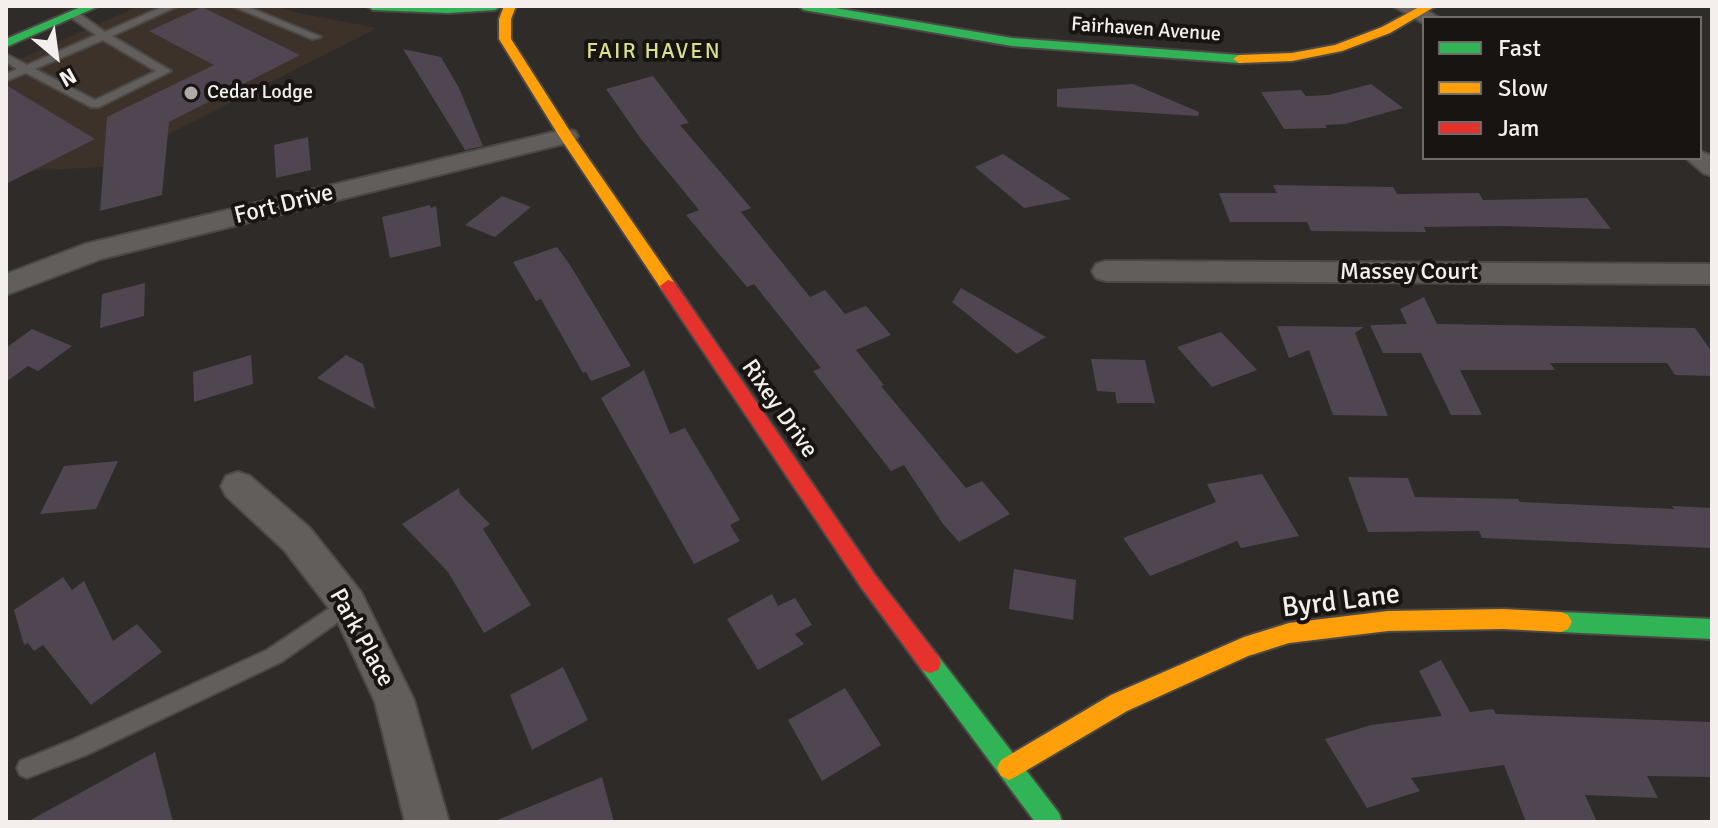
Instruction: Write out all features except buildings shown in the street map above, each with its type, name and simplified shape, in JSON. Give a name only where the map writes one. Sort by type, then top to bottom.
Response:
[{"type":"main road","points":[[6,43],[93,6]]},
{"type":"main road","points":[[373,6],[495,6]]},
{"type":"main road","name":"Rixey Drive","points":[[510,6],[505,19],[505,39],[566,136],[868,581],[1050,822]]},
{"type":"main road","name":"Fairhaven Avenue","points":[[804,6],[1012,42],[1240,59],[1292,57],[1338,48],[1386,30],[1419,11]]},
{"type":"main road","name":"Byrd Lane","points":[[1009,768],[1119,703],[1244,647],[1289,633],[1388,621],[1489,619],[1712,629]]},
{"type":"street","name":"Fort Drive","points":[[6,285],[49,266],[95,251],[566,136]]},
{"type":"street","name":"Massey Court","points":[[1106,271],[1712,274]]},
{"type":"street","name":"Park Place","points":[[238,486],[297,539],[348,604],[394,700],[427,822]]},
{"type":"lane","points":[[6,78],[173,6]]},
{"type":"lane","points":[[237,6],[316,37]]},
{"type":"lane","points":[[6,57],[95,105],[165,71],[73,14]]},
{"type":"lane","points":[[27,768],[79,748],[274,656],[348,604]]},
{"type":"shaded area","points":[[139,6],[277,6],[377,28],[104,167],[6,172],[6,65]]},
{"type":"traffic: fast","points":[[6,43],[93,6]]},
{"type":"traffic: fast","points":[[373,6],[448,9],[495,6]]},
{"type":"traffic: fast","points":[[804,6],[1012,42],[1239,59]]},
{"type":"traffic: fast","points":[[1561,622],[1712,629]]},
{"type":"traffic: fast","points":[[930,663],[1050,822]]},
{"type":"traffic: slow","points":[[510,6],[505,19],[505,39],[566,136],[668,286]]},
{"type":"traffic: slow","points":[[1239,59],[1292,57],[1338,48],[1386,30],[1430,6]]},
{"type":"traffic: slow","points":[[1009,768],[1119,703],[1244,647],[1289,633],[1388,621],[1503,619],[1561,622]]},
{"type":"traffic: jam","points":[[668,286],[868,581],[930,663]]},
{"type":"place","name":"Cedar Lodge","points":[[191,93]]},
{"type":"district","name":"FAIR HAVEN","points":[[654,52]]}]
